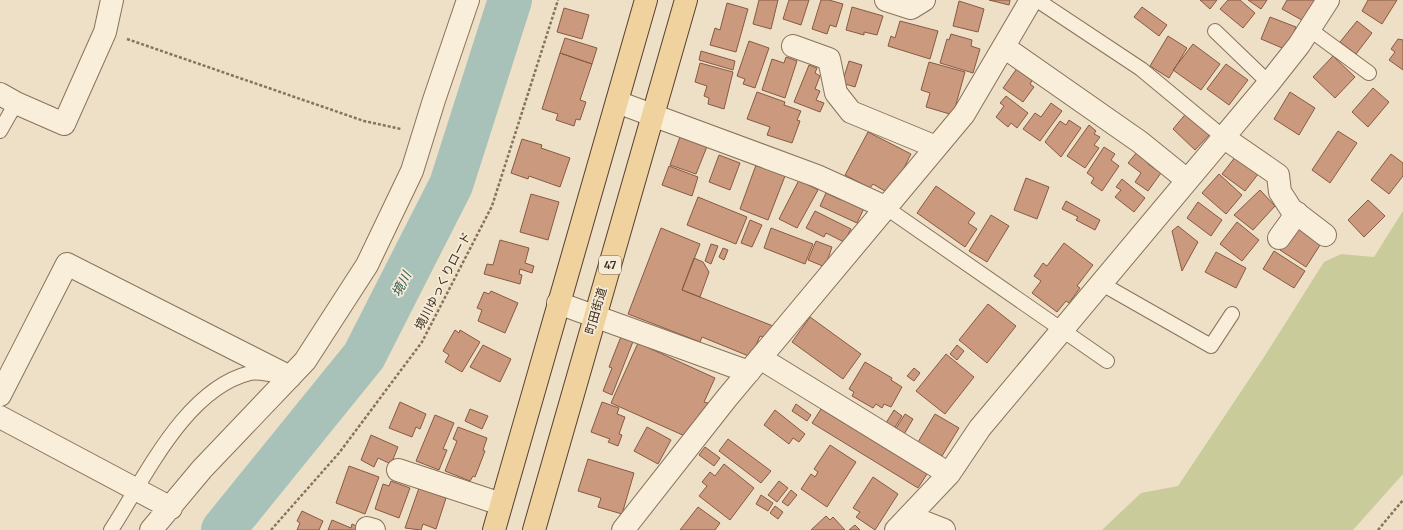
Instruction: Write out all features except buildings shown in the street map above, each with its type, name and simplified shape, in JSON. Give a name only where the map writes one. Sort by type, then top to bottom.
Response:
[{"type":"main road","points":[[494,530],[646,0]]},
{"type":"main road","name":"町田街道","points":[[534,530],[686,0]]},
{"type":"street","points":[[8,99],[64,124],[105,32],[112,0]]},
{"type":"street","points":[[151,530],[171,508],[202,469],[305,361],[367,265],[412,171],[423,133],[468,0]]},
{"type":"street","points":[[886,0],[910,8],[924,0]]},
{"type":"street","points":[[623,530],[754,365],[964,114],[1031,0]]},
{"type":"street","points":[[903,523],[949,474],[980,428],[1102,284],[1223,136],[1269,83],[1299,45],[1328,0]]},
{"type":"street","points":[[793,46],[829,59],[836,93],[851,112],[936,147]]},
{"type":"street","points":[[1004,47],[1140,142],[1187,180]]},
{"type":"street","points":[[617,102],[653,114],[817,176],[885,207]]},
{"type":"street","points":[[1223,136],[1278,175],[1280,192],[1291,209],[1325,235]]},
{"type":"street","points":[[1279,238],[1297,213]]},
{"type":"street","points":[[0,395],[67,264],[290,377]]},
{"type":"street","points":[[558,303],[595,316],[754,365],[949,474]]},
{"type":"street","points":[[0,417],[171,508]]},
{"type":"street","points":[[398,470],[501,504]]},
{"type":"street","points":[[903,523],[944,530]]},
{"type":"lane","points":[[1037,0],[1141,69],[1223,136]]},
{"type":"lane","points":[[1309,29],[1369,73]]},
{"type":"lane","points":[[1215,32],[1269,83]]},
{"type":"lane","points":[[0,131],[8,99]]},
{"type":"lane","points":[[885,207],[1107,361]]},
{"type":"lane","points":[[1102,284],[1211,346],[1232,314]]},
{"type":"lane","points":[[112,530],[137,490],[158,451],[195,407],[215,390],[230,380],[252,372],[290,377]]},
{"type":"path","name":"境川ゆっくりロード","points":[[271,530],[339,453],[422,342],[492,206],[558,0]]},
{"type":"path","points":[[105,32],[364,121],[423,133]]},
{"type":"path","points":[[1378,530],[1403,500]]},
{"type":"green space","points":[[1403,211],[1403,474],[1353,530],[1102,530],[1141,493],[1178,486],[1264,357],[1324,262],[1341,254],[1374,257]]},
{"type":"waterway","name":"境川","points":[[223,530],[364,356],[451,185],[510,0]]}]
